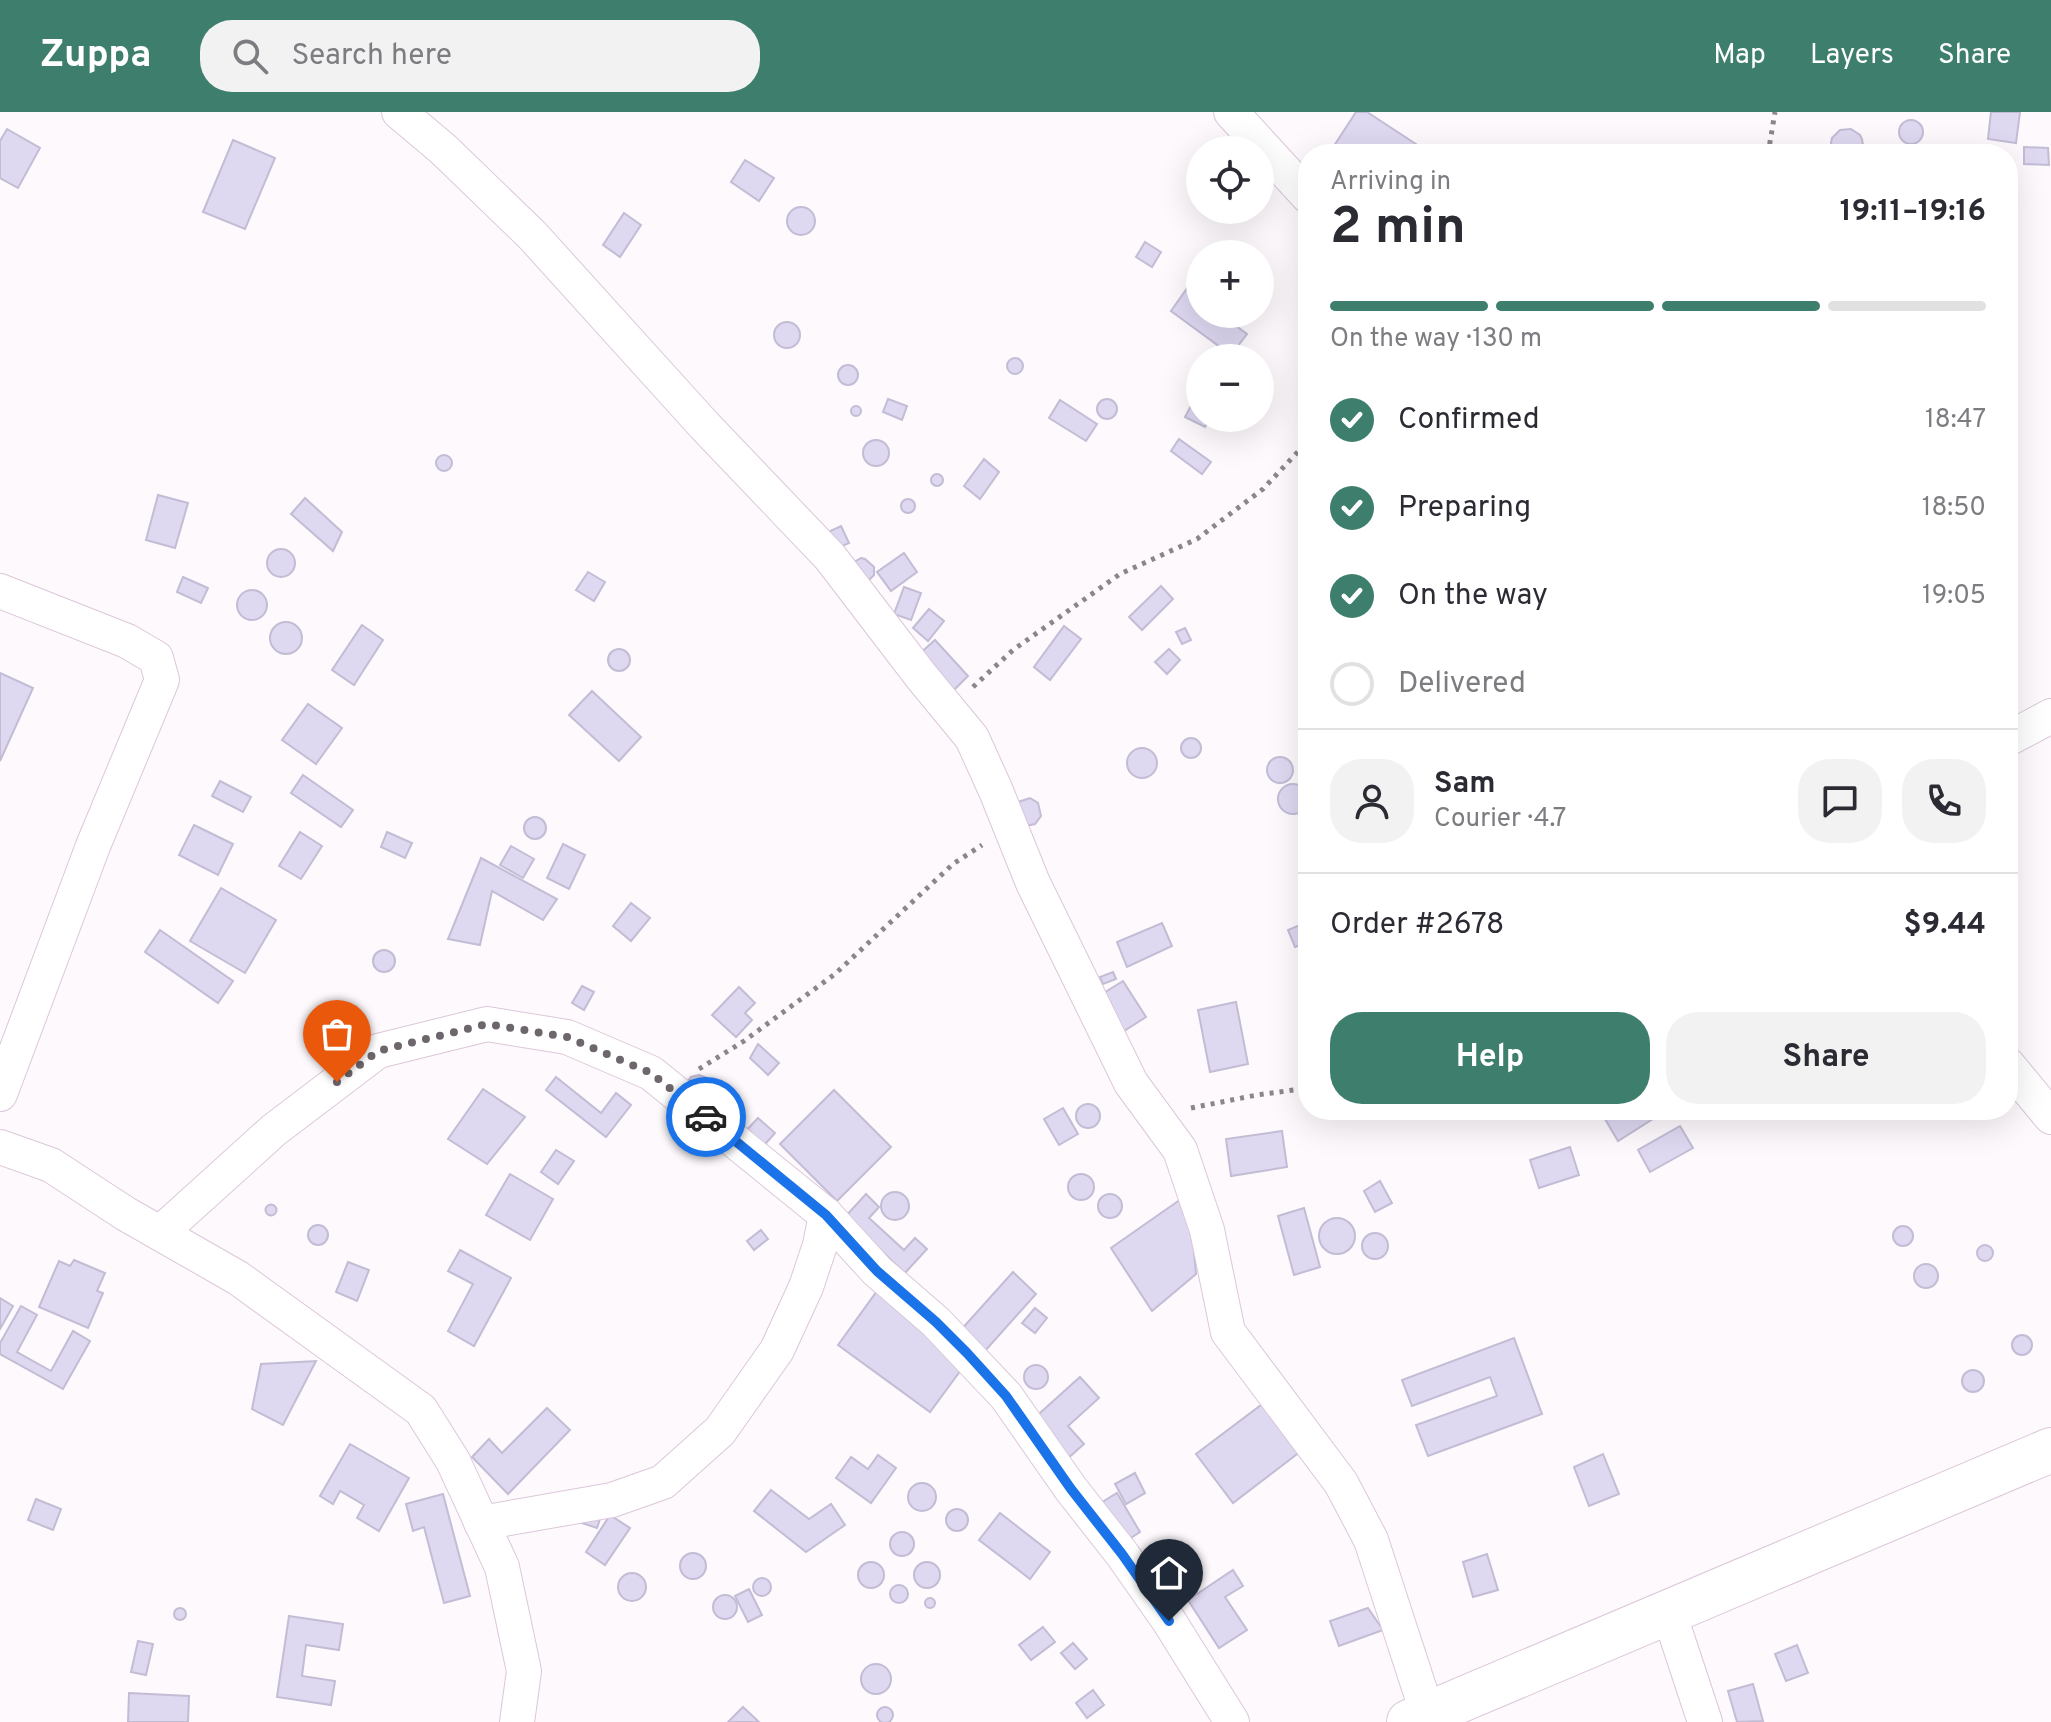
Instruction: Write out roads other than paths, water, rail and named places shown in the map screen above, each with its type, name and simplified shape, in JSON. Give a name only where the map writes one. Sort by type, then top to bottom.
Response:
[{"type":"street","points":[[399,112],[443,149],[532,235],[704,425],[830,557],[972,738],[1033,883],[1131,1083],[1180,1150],[1207,1230],[1228,1332],[1341,1483],[1371,1540],[1406,1642],[1419,1719],[2051,1450]]},
{"type":"street","points":[[1231,112],[1298,185]]},
{"type":"street","points":[[0,591],[127,641],[156,658],[162,680],[93,846],[0,1094]]},
{"type":"street","points":[[2018,734],[2051,716]]},
{"type":"street","points":[[160,1233],[274,1130],[378,1051],[487,1024],[567,1037],[651,1073],[826,1215],[877,1271],[936,1322],[1006,1396],[1169,1621],[1232,1722]]},
{"type":"street","points":[[2018,1077],[2051,1117]]},
{"type":"street","points":[[0,1147],[51,1165],[238,1278],[421,1410],[453,1461],[502,1567],[524,1671],[517,1722]]},
{"type":"street","points":[[481,1523],[612,1500],[651,1487],[663,1482],[709,1442],[777,1350],[806,1287],[826,1215]]},
{"type":"street","points":[[1669,1613],[1705,1722]]}]
